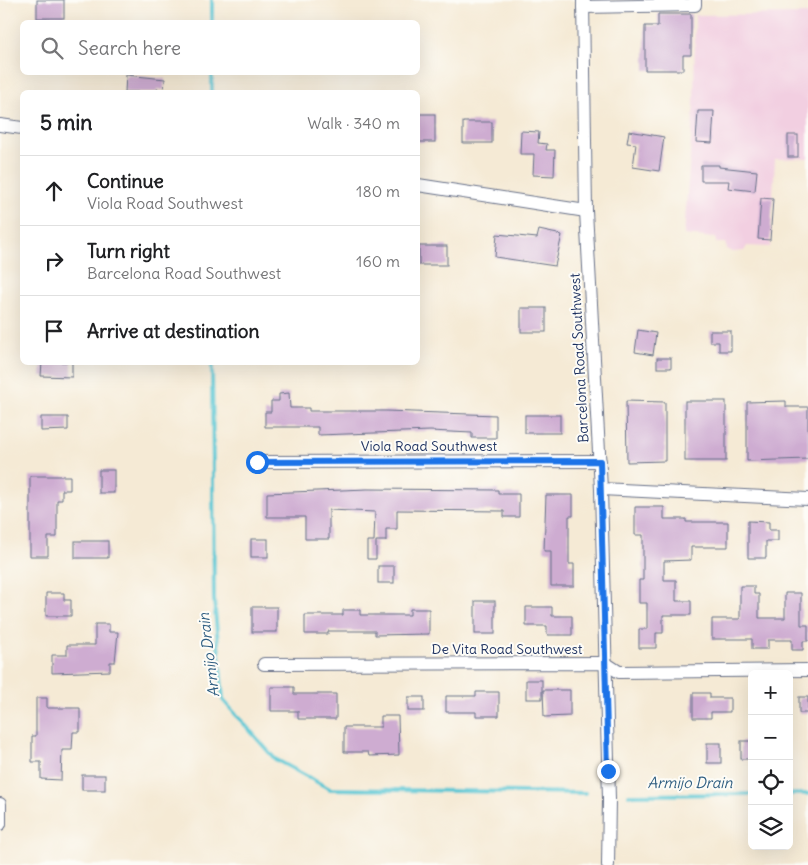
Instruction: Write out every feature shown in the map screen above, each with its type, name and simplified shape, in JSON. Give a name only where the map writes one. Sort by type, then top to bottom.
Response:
[{"type":"street","points":[[583,4],[695,5],[695,0]]},
{"type":"street","name":"Barcelona Road Southwest","points":[[583,4],[586,211],[601,489],[609,799],[608,865]]},
{"type":"street","points":[[0,125],[20,128]]},
{"type":"street","points":[[420,185],[586,211]]},
{"type":"street","name":"Viola Road Southwest","points":[[257,462],[600,461]]},
{"type":"street","points":[[601,489],[808,499]]},
{"type":"street","name":"De Vita Road Southwest","points":[[264,664],[605,663],[619,672],[808,670]]},
{"type":"street","points":[[0,804],[0,824]]},
{"type":"shaded area","points":[[808,14],[808,158],[775,159],[770,247],[747,246],[744,251],[733,252],[727,249],[725,243],[716,243],[716,238],[684,235],[694,103],[695,15]]},
{"type":"building","points":[[37,0],[64,0],[64,18],[37,18]]},
{"type":"building","points":[[658,14],[691,14],[691,55],[683,55],[683,70],[645,70],[645,26],[658,26]]},
{"type":"building","points":[[126,75],[165,79],[164,90],[125,90]]},
{"type":"building","points":[[698,111],[714,111],[712,143],[696,142]]},
{"type":"building","points":[[420,114],[435,114],[435,142],[420,142]]},
{"type":"building","points":[[463,122],[492,122],[492,143],[463,143]]},
{"type":"building","points":[[521,131],[539,132],[538,143],[547,144],[546,150],[555,150],[554,176],[533,175],[534,154],[520,154]]},
{"type":"building","points":[[629,131],[664,137],[659,171],[633,167],[636,144],[627,143]]},
{"type":"building","points":[[788,135],[798,135],[798,157],[788,157]]},
{"type":"building","points":[[701,165],[719,165],[719,167],[757,171],[755,191],[728,188],[729,181],[701,181]]},
{"type":"building","points":[[761,198],[773,199],[770,240],[758,239]]},
{"type":"building","points":[[539,230],[562,235],[555,266],[495,257],[497,234],[537,238]]},
{"type":"building","points":[[420,246],[447,246],[447,265],[420,265]]},
{"type":"building","points":[[521,308],[546,308],[546,332],[521,332]]},
{"type":"building","points":[[638,330],[656,333],[653,355],[635,352]]},
{"type":"building","points":[[710,331],[731,331],[731,351],[719,351],[719,342],[710,342]]},
{"type":"building","points":[[657,358],[671,358],[671,368],[657,368]]},
{"type":"building","points":[[42,365],[72,365],[72,377],[41,376]]},
{"type":"building","points":[[289,393],[290,408],[309,408],[309,411],[386,411],[496,415],[496,438],[472,438],[472,433],[430,431],[318,435],[318,427],[265,427],[265,412],[271,412],[271,401],[279,401],[279,394]]},
{"type":"building","points":[[626,401],[665,402],[665,461],[627,462]]},
{"type":"building","points":[[685,401],[726,401],[726,461],[685,461]]},
{"type":"building","points":[[786,401],[786,407],[808,407],[808,459],[747,461],[747,402]]},
{"type":"building","points":[[525,415],[560,415],[560,433],[525,433]]},
{"type":"building","points":[[41,417],[68,417],[68,430],[41,431]]},
{"type":"building","points":[[99,470],[114,470],[114,493],[99,493]]},
{"type":"building","points":[[30,476],[70,476],[70,490],[62,490],[62,500],[57,500],[57,537],[48,537],[48,556],[30,556]]},
{"type":"building","points":[[367,489],[498,490],[498,494],[519,494],[519,517],[504,517],[504,511],[397,510],[397,529],[386,529],[386,541],[376,541],[376,559],[367,559],[367,541],[374,541],[375,512],[329,510],[329,539],[305,539],[305,517],[267,517],[267,493]]},
{"type":"building","points":[[546,495],[573,495],[573,516],[569,516],[569,564],[574,564],[574,586],[551,586],[551,551],[544,551]]},
{"type":"building","points":[[635,507],[664,507],[664,519],[686,519],[686,522],[728,522],[728,547],[691,547],[691,560],[664,561],[664,580],[676,580],[676,601],[691,601],[691,615],[663,615],[663,633],[656,633],[656,648],[639,648],[639,629],[647,629],[647,603],[639,603],[639,580],[643,580],[643,535],[635,535]]},
{"type":"building","points":[[748,521],[769,522],[769,530],[778,530],[778,541],[766,541],[766,558],[748,558]]},
{"type":"building","points":[[251,539],[268,539],[268,557],[251,557]]},
{"type":"building","points":[[75,541],[108,541],[108,558],[75,558]]},
{"type":"building","points":[[378,566],[394,566],[394,583],[378,583]]},
{"type":"building","points":[[740,586],[754,586],[754,594],[759,594],[759,618],[785,618],[785,593],[801,593],[801,625],[808,625],[808,641],[803,641],[803,650],[792,650],[792,640],[768,640],[768,649],[752,649],[752,639],[712,639],[712,619],[740,619]]},
{"type":"building","points":[[46,593],[64,593],[64,600],[71,600],[71,616],[46,616]]},
{"type":"building","points":[[475,601],[495,601],[495,634],[475,634]]},
{"type":"building","points":[[252,607],[277,607],[277,632],[252,632]]},
{"type":"building","points":[[526,607],[552,607],[552,616],[572,616],[572,635],[547,635],[547,626],[526,626]]},
{"type":"building","points":[[410,609],[429,609],[429,634],[375,635],[375,631],[328,631],[328,634],[305,634],[305,615],[343,615],[343,610],[360,610],[360,615],[410,615]]},
{"type":"building","points":[[95,624],[109,624],[109,632],[118,632],[115,662],[110,662],[110,671],[52,673],[52,655],[67,655],[67,645],[95,645]]},
{"type":"building","points":[[526,680],[542,680],[542,699],[526,699]]},
{"type":"building","points":[[271,687],[294,687],[294,694],[336,694],[336,719],[298,719],[298,711],[271,711]]},
{"type":"building","points":[[543,690],[570,690],[570,716],[544,717]]},
{"type":"building","points":[[476,692],[499,692],[499,716],[476,716],[476,712],[446,712],[446,696],[476,696]]},
{"type":"building","points":[[693,693],[710,693],[710,698],[730,698],[730,712],[711,712],[711,718],[693,718]]},
{"type":"building","points":[[408,697],[424,697],[424,711],[408,711]]},
{"type":"building","points":[[799,697],[808,697],[808,713],[799,713]]},
{"type":"building","points":[[36,698],[47,698],[47,708],[80,708],[80,732],[73,732],[72,750],[62,750],[61,780],[41,779],[41,762],[32,762],[32,736],[36,736]]},
{"type":"building","points":[[381,716],[398,716],[399,755],[369,756],[368,752],[344,752],[344,727],[381,727]]},
{"type":"building","points":[[741,741],[748,741],[748,759],[741,759]]},
{"type":"building","points":[[707,743],[721,743],[721,763],[707,763]]},
{"type":"building","points":[[82,775],[105,775],[105,790],[82,790]]},
{"type":"waterway","name":"Armijo Drain","points":[[212,0],[212,20]]},
{"type":"waterway","name":"Armijo Drain","points":[[212,75],[212,90]]},
{"type":"waterway","name":"Armijo Drain","points":[[212,365],[214,599],[223,700],[275,759],[330,789],[585,793]]},
{"type":"waterway","name":"Armijo Drain","points":[[629,795],[748,794]]},
{"type":"waterway","name":"Armijo Drain","points":[[793,794],[808,794]]},
{"type":"route","points":[[257,462],[600,461],[608,771]]}]
